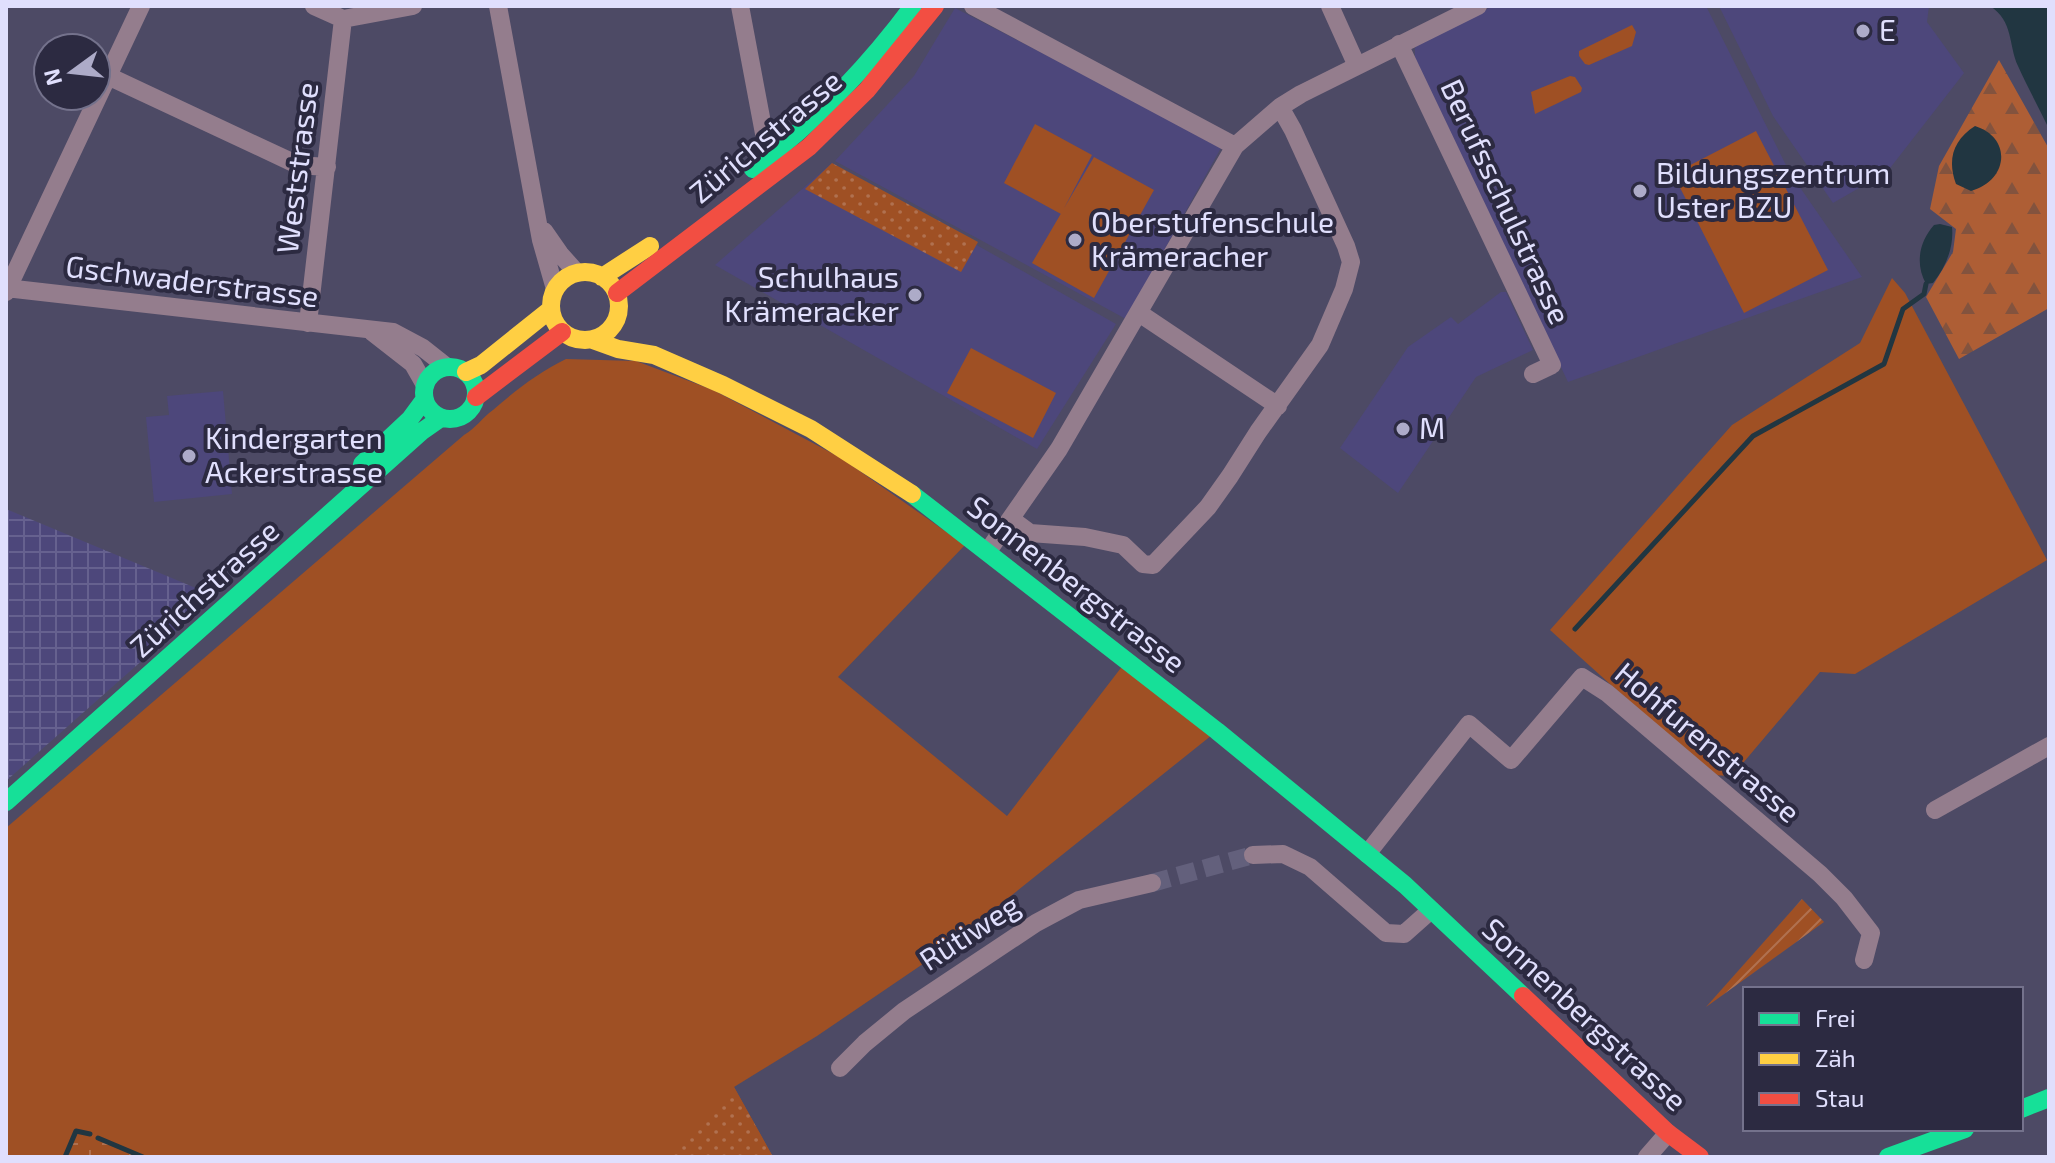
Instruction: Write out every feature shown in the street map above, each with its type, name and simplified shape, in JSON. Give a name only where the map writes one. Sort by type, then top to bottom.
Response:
[{"type":"main road","name":"Zürichstrasse","points":[[602,277],[625,264],[774,154],[864,68],[913,6]]},
{"type":"main road","name":"Zürichstrasse","points":[[617,293],[789,163],[840,118],[881,74],[935,6]]},
{"type":"main road","points":[[590,272],[602,277],[617,293],[617,318],[609,330],[593,340],[579,340],[562,332],[554,322],[551,309],[555,289],[562,280],[577,273],[590,272]]},
{"type":"main road","points":[[466,372],[481,365],[551,309]]},
{"type":"main road","name":"Sonnenbergstrasse","points":[[617,318],[654,355]]},
{"type":"main road","points":[[476,397],[562,332]]},
{"type":"main road","name":"Sonnenbergstrasse","points":[[593,340],[618,349],[654,355],[723,385],[811,429],[911,493],[1217,731],[1367,854],[1431,910],[1668,1133],[1700,1157]]},
{"type":"main road","points":[[447,367],[466,372],[475,383],[476,397],[472,408],[464,416],[453,420],[441,418],[429,410],[425,393],[432,374],[447,367]]},
{"type":"main road","name":"Zürichstrasse","points":[[6,781],[358,468],[410,419],[425,393]]},
{"type":"main road","name":"Zürichstrasse","points":[[6,802],[421,432],[441,418]]},
{"type":"main road","points":[[2023,1108],[2049,1098]]},
{"type":"main road","points":[[1888,1157],[1960,1131]]},
{"type":"street","points":[[112,68],[141,6]]},
{"type":"street","points":[[314,6],[343,19],[413,6]]},
{"type":"street","points":[[498,6],[546,260],[555,289]]},
{"type":"street","points":[[740,6],[766,144],[774,154]]},
{"type":"street","points":[[973,6],[1235,146]]},
{"type":"street","points":[[1330,6],[1357,66]]},
{"type":"street","points":[[988,551],[1059,449],[1235,146],[1280,107],[1478,6]]},
{"type":"street","name":"Weststrasse","points":[[308,323],[343,19]]},
{"type":"street","name":"Berufsschulstrasse","points":[[1399,44],[1552,365],[1533,374]]},
{"type":"street","points":[[112,78],[298,165],[327,167]]},
{"type":"street","points":[[1011,519],[1030,533],[1085,537],[1123,545],[1143,564],[1153,565],[1208,507],[1320,345],[1344,289],[1351,262],[1307,160],[1280,107]]},
{"type":"street","points":[[7,290],[91,112]]},
{"type":"street","points":[[539,222],[577,273]]},
{"type":"street","name":"Gschwaderstrasse","points":[[7,290],[393,332],[447,367]]},
{"type":"street","points":[[1139,313],[1278,406]]},
{"type":"street","name":"Gschwaderstrasse","points":[[372,332],[413,364],[425,393]]},
{"type":"street","name":"Hohfurenstrasse","points":[[1367,854],[1469,724],[1511,760],[1582,677],[1607,693],[1820,874],[1844,898],[1871,933],[1864,960]]},
{"type":"street","points":[[1935,810],[2049,746]]},
{"type":"street","points":[[1253,855],[1283,854],[1310,867],[1386,933],[1404,934],[1431,910]]},
{"type":"street","name":"Rütiweg","points":[[840,1068],[904,1011],[1036,923],[1079,900],[1152,883]]},
{"type":"street","points":[[1647,1157],[1668,1133]]},
{"type":"shaded area","name":"Bildungszentrum Uster BZU","points":[[1493,6],[1706,6],[1790,173],[1862,277],[1568,382],[1415,60],[1415,48],[1419,43]]},
{"type":"shaded area","name":"Bildungszentrum Uster BZU","points":[[1719,6],[1929,6],[1927,22],[1964,73],[1887,172],[1833,203],[1773,116]]},
{"type":"shaded area","name":"Oberstufenschule Krämeracher","points":[[955,8],[1222,146],[1126,319],[835,161],[914,76]]},
{"type":"shaded area","name":"Schulhaus Krämeracker","points":[[832,163],[1116,324],[1037,449],[715,265]]},
{"type":"shaded area","points":[[1501,292],[1506,292],[1533,350],[1476,377],[1398,493],[1340,448],[1408,347],[1451,317],[1458,324]]},
{"type":"shaded area","name":"Kindergarten Ackerstrasse","points":[[223,391],[232,494],[154,502],[146,417],[169,415],[167,396]]},
{"type":"shaded area","points":[[6,509],[215,596],[6,781]]},
{"type":"green space","points":[[1632,25],[1636,32],[1632,46],[1589,65],[1579,56],[1579,51]]},
{"type":"green space","points":[[1999,60],[2049,149],[2049,308],[1959,359],[1926,297],[1953,252],[1956,229],[1930,209],[1939,166]]},
{"type":"green space","points":[[1570,76],[1575,77],[1582,88],[1581,92],[1535,114],[1531,92]]},
{"type":"green space","points":[[1035,124],[1092,155],[1061,214],[1004,183]]},
{"type":"green space","points":[[1756,131],[1828,270],[1744,313],[1673,174]]},
{"type":"green space","points":[[1094,157],[1154,190],[1094,298],[1032,263]]},
{"type":"green space","points":[[832,163],[978,242],[961,272],[805,189]]},
{"type":"green space","points":[[1892,278],[1905,293],[2047,560],[1855,674],[1820,672],[1732,776],[1711,775],[1550,630],[1732,425],[1860,343]]},
{"type":"green space","points":[[971,348],[1056,393],[1033,438],[947,393]]},
{"type":"green space","points":[[566,359],[636,361],[713,390],[841,458],[965,545],[838,677],[1007,816],[1127,660],[1217,731],[942,951],[817,1036],[734,1087],[773,1157],[6,1157],[6,828],[489,413],[528,382]]},
{"type":"green space","points":[[1802,899],[1824,922],[1706,1007]]},
{"type":"green space","points":[[734,1087],[773,1157],[666,1157]]},
{"type":"green space","points":[[76,1131],[143,1157],[65,1157]]},
{"type":"water","points":[[1990,6],[2049,6],[2049,129],[2018,66],[2007,26]]},
{"type":"water","points":[[1975,126],[1996,140],[2001,159],[1993,178],[1971,191],[1956,184],[1952,159],[1961,138]]},
{"type":"water","points":[[1934,225],[1952,227],[1950,249],[1938,277],[1933,283],[1926,284],[1920,269],[1920,253],[1929,232]]},
{"type":"waterway","points":[[1575,629],[1753,436],[1884,364],[1903,309],[1924,294],[1926,284]]},
{"type":"waterway","points":[[65,1157],[76,1131],[90,1134]]},
{"type":"waterway","points":[[98,1138],[143,1157]]},
{"type":"tunnel","points":[[1152,883],[1253,855]]},
{"type":"traffic: fast","points":[[753,169],[839,93],[913,6]]},
{"type":"traffic: fast","points":[[450,367],[469,374],[476,393],[469,412],[450,419],[431,412],[424,393],[431,374],[450,367]]},
{"type":"traffic: fast","points":[[362,464],[410,419],[424,400]]},
{"type":"traffic: fast","points":[[6,802],[421,432],[441,418]]},
{"type":"traffic: fast","points":[[912,494],[1217,731],[1405,885],[1523,996]]},
{"type":"traffic: fast","points":[[2023,1108],[2049,1098]]},
{"type":"traffic: fast","points":[[1888,1157],[1960,1131]]},
{"type":"traffic: slow","points":[[602,277],[650,246]]},
{"type":"traffic: slow","points":[[578,272],[592,272],[604,277],[614,287],[619,306],[614,325],[604,335],[592,340],[578,340],[566,335],[556,325],[551,313],[551,299],[556,287],[566,277],[578,272]]},
{"type":"traffic: slow","points":[[466,372],[481,365],[551,309]]},
{"type":"traffic: slow","points":[[593,340],[618,349],[654,355],[723,385],[811,429],[912,494]]},
{"type":"traffic: jam","points":[[617,293],[809,147],[867,90],[935,6]]},
{"type":"traffic: jam","points":[[476,397],[562,332]]},
{"type":"traffic: jam","points":[[1523,996],[1668,1133],[1700,1157]]},
{"type":"place","name":"E","points":[[1863,31]]},
{"type":"place","name":"Bildungszentrum Uster BZU","points":[[1640,191]]},
{"type":"place","name":"Oberstufenschule Krämeracher","points":[[1075,240]]},
{"type":"place","name":"Schulhaus Krämeracker","points":[[915,295]]},
{"type":"place","name":"M","points":[[1403,429]]},
{"type":"place","name":"Kindergarten Ackerstrasse","points":[[189,456]]}]
